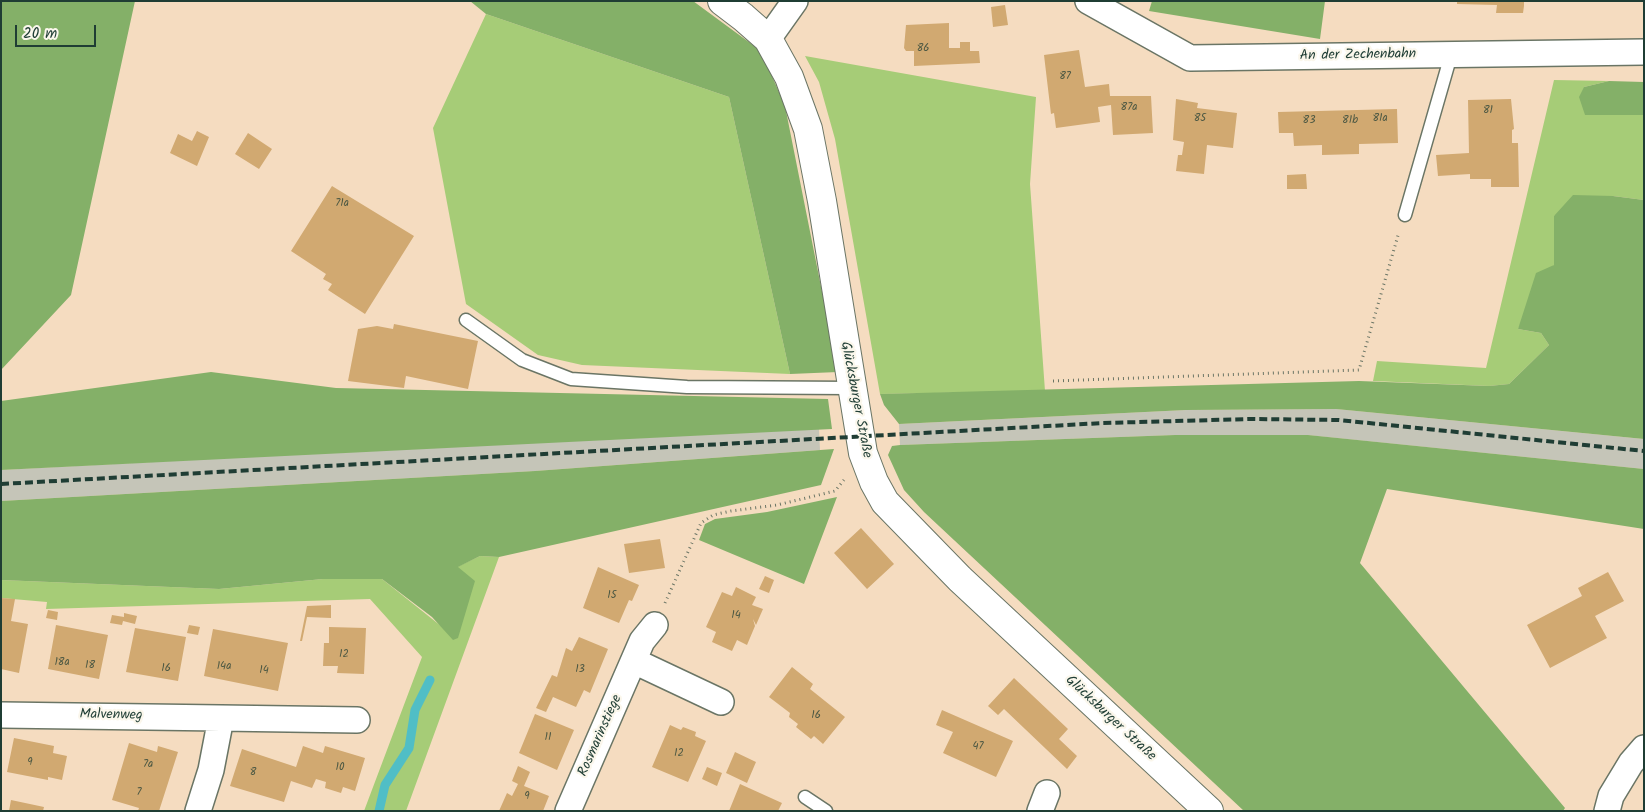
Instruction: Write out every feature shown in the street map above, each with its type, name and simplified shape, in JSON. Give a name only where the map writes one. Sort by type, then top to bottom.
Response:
[{"type":"main road","name":"Glücksburger Straße","points":[[722,1],[744,17],[768,39],[789,77],[808,129],[822,201],[863,453],[874,482],[885,502],[960,579],[1209,811]]},
{"type":"street","points":[[768,39],[795,1]]},
{"type":"street","name":"An der Zechenbahn","points":[[1088,1],[1190,58],[1644,52]]},
{"type":"street","name":"Rosmarinstiege","points":[[568,811],[642,642],[655,625]]},
{"type":"street","points":[[634,661],[721,702]]},
{"type":"street","name":"Malvenweg","points":[[1,715],[357,720]]},
{"type":"street","points":[[198,811],[210,770],[221,718]]},
{"type":"street","points":[[1606,811],[1608,801],[1631,763],[1644,748]]},
{"type":"lane","points":[[1405,215],[1451,55]]},
{"type":"lane","points":[[466,320],[522,360],[570,379],[687,387],[851,388]]},
{"type":"lane","points":[[805,797],[826,811]]},
{"type":"path","points":[[1054,381],[1359,370],[1405,215]]},
{"type":"path","points":[[655,625],[701,523],[713,515],[777,505],[835,491],[851,473],[863,453]]},
{"type":"shaded area","points":[[1336,409],[1644,439],[1644,469],[1307,435],[1175,435],[900,445],[899,424],[1186,410]]},
{"type":"shaded area","points":[[819,429],[820,450],[535,471],[1,501],[1,470]]},
{"type":"green space","points":[[1,1],[135,1],[71,295],[1,370]]},
{"type":"green space","points":[[470,1],[693,1],[761,51],[785,106],[838,372],[790,374],[729,97],[486,14]]},
{"type":"green space","points":[[1152,1],[1325,1],[1320,39],[1149,11]]},
{"type":"green space","points":[[486,14],[729,97],[790,374],[582,365],[538,355],[466,304],[433,128]]},
{"type":"green space","points":[[805,56],[1036,97],[1030,184],[1045,391],[880,394],[835,139],[819,82]]},
{"type":"green space","points":[[1554,80],[1609,81],[1584,87],[1585,115],[1644,115],[1644,200],[1613,196],[1554,216],[1554,265],[1518,329],[1541,333],[1549,345],[1509,384],[1489,386],[1373,381],[1377,361],[1486,368]]},
{"type":"green space","points":[[1609,81],[1644,82],[1644,115],[1585,115],[1579,97],[1584,87]]},
{"type":"green space","points":[[1573,195],[1613,196],[1644,200],[1644,439],[1336,409],[1186,410],[899,424],[884,405],[880,394],[1359,381],[1489,386],[1509,384],[1549,345],[1541,333],[1518,329],[1536,273],[1554,265],[1554,216]]},
{"type":"green space","points":[[211,372],[336,388],[828,399],[832,429],[1,470],[1,401]]},
{"type":"green space","points":[[1175,435],[1308,435],[1644,469],[1644,529],[1387,489],[1360,563],[1565,808],[1563,811],[1244,811],[924,512],[904,490],[888,455],[892,446],[900,445]]},
{"type":"green space","points":[[834,449],[821,485],[499,557],[480,556],[458,567],[475,581],[458,638],[453,640],[432,617],[382,579],[323,579],[219,589],[1,580],[1,501],[535,471]]},
{"type":"green space","points":[[837,497],[804,584],[699,540],[705,524],[715,519],[767,512]]},
{"type":"green space","points":[[480,556],[499,557],[406,811],[364,811],[422,657],[370,599],[46,609],[47,602],[1,598],[1,580],[219,589],[323,579],[382,579],[446,630],[457,567]]},
{"type":"building","points":[[1457,1],[1524,1],[1524,6],[1523,13],[1496,13],[1497,5],[1457,4]]},
{"type":"building","points":[[1005,5],[1008,25],[993,27],[991,7]]},
{"type":"building","points":[[949,23],[949,48],[960,48],[960,42],[970,42],[970,51],[979,51],[980,63],[914,66],[914,51],[906,51],[904,48],[906,25]]},
{"type":"building","points":[[1079,50],[1085,87],[1109,84],[1110,96],[1151,96],[1153,133],[1113,135],[1111,105],[1098,107],[1100,122],[1056,128],[1054,113],[1051,114],[1044,55]]},
{"type":"building","points":[[1176,99],[1198,103],[1197,108],[1237,113],[1233,148],[1207,145],[1204,174],[1176,171],[1178,155],[1182,155],[1184,142],[1173,140]]},
{"type":"building","points":[[1511,99],[1514,129],[1512,130],[1512,143],[1518,143],[1519,187],[1491,187],[1491,179],[1470,179],[1470,174],[1438,176],[1436,155],[1469,153],[1468,100]]},
{"type":"building","points":[[1397,109],[1398,143],[1359,144],[1359,154],[1322,155],[1322,145],[1294,146],[1293,133],[1279,133],[1278,112]]},
{"type":"building","points":[[197,131],[209,137],[197,166],[170,153],[178,134],[192,141]]},
{"type":"building","points":[[248,133],[272,149],[259,169],[235,154]]},
{"type":"building","points":[[1306,174],[1307,189],[1287,189],[1287,175]]},
{"type":"building","points":[[332,186],[414,236],[365,314],[328,290],[332,284],[323,279],[326,274],[291,251]]},
{"type":"building","points":[[394,324],[478,341],[468,389],[406,376],[404,388],[348,381],[358,329],[377,326],[393,329]]},
{"type":"building","points":[[861,528],[894,564],[867,589],[834,553]]},
{"type":"building","points":[[660,539],[665,568],[629,573],[624,544]]},
{"type":"building","points":[[598,567],[639,585],[632,601],[629,600],[619,623],[583,608]]},
{"type":"building","points":[[1608,572],[1624,601],[1595,616],[1607,638],[1550,668],[1527,625],[1582,596],[1578,588]]},
{"type":"building","points":[[765,576],[774,580],[769,593],[759,589]]},
{"type":"building","points":[[736,587],[756,597],[752,605],[763,609],[756,625],[753,619],[755,626],[747,645],[737,640],[732,651],[712,642],[716,632],[706,627],[722,592],[732,596]]},
{"type":"building","points":[[1,598],[15,599],[11,621],[28,624],[19,673],[1,669]]},
{"type":"building","points":[[331,605],[331,618],[307,617],[302,641],[300,641],[307,606]]},
{"type":"building","points":[[48,610],[58,612],[57,620],[46,618]]},
{"type":"building","points":[[124,613],[137,616],[135,624],[123,621],[122,625],[110,623],[112,615],[124,617]]},
{"type":"building","points":[[56,625],[108,635],[99,679],[48,669]]},
{"type":"building","points":[[189,625],[200,627],[198,635],[187,633]]},
{"type":"building","points":[[329,627],[366,628],[364,674],[337,673],[338,666],[323,666],[324,643],[329,643]]},
{"type":"building","points":[[135,628],[186,637],[178,681],[126,672]]},
{"type":"building","points":[[213,629],[288,643],[278,691],[204,676]]},
{"type":"building","points":[[579,637],[608,649],[590,693],[584,690],[576,707],[553,697],[546,712],[536,708],[552,675],[557,677],[566,648],[572,651]]},
{"type":"building","points":[[792,667],[813,684],[810,689],[845,717],[823,744],[814,736],[811,739],[796,727],[798,724],[789,717],[790,713],[769,697]]},
{"type":"building","points":[[1014,678],[1068,729],[1059,739],[1077,756],[1067,769],[1004,709],[998,715],[988,706]]},
{"type":"building","points":[[942,710],[1013,741],[996,777],[943,753],[953,732],[936,725]]},
{"type":"building","points":[[535,714],[574,730],[557,770],[519,753]]},
{"type":"building","points":[[670,725],[681,730],[683,727],[696,732],[695,736],[706,741],[688,782],[652,767]]},
{"type":"building","points":[[14,738],[54,746],[53,753],[67,756],[62,780],[48,777],[48,780],[7,772]]},
{"type":"building","points":[[129,743],[157,752],[158,746],[178,752],[159,811],[138,811],[139,808],[112,800]]},
{"type":"building","points":[[303,746],[323,753],[325,746],[365,758],[355,791],[343,787],[341,793],[325,788],[326,782],[316,779],[312,788],[291,781],[284,802],[230,786],[242,749],[296,767]]},
{"type":"building","points":[[735,752],[756,762],[747,783],[726,773]]},
{"type":"building","points":[[518,766],[530,772],[524,786],[549,796],[543,811],[499,811],[507,793],[512,796],[518,784],[512,781]]},
{"type":"building","points":[[707,767],[722,773],[717,786],[702,779]]},
{"type":"building","points":[[740,784],[782,803],[778,811],[729,811]]},
{"type":"building","points":[[11,800],[44,807],[43,811],[9,811]]},
{"type":"waterway","points":[[379,811],[385,785],[409,748],[415,710],[430,680]]},
{"type":"railway","points":[[1,484],[1103,423],[1251,419],[1339,420],[1644,451]]}]
